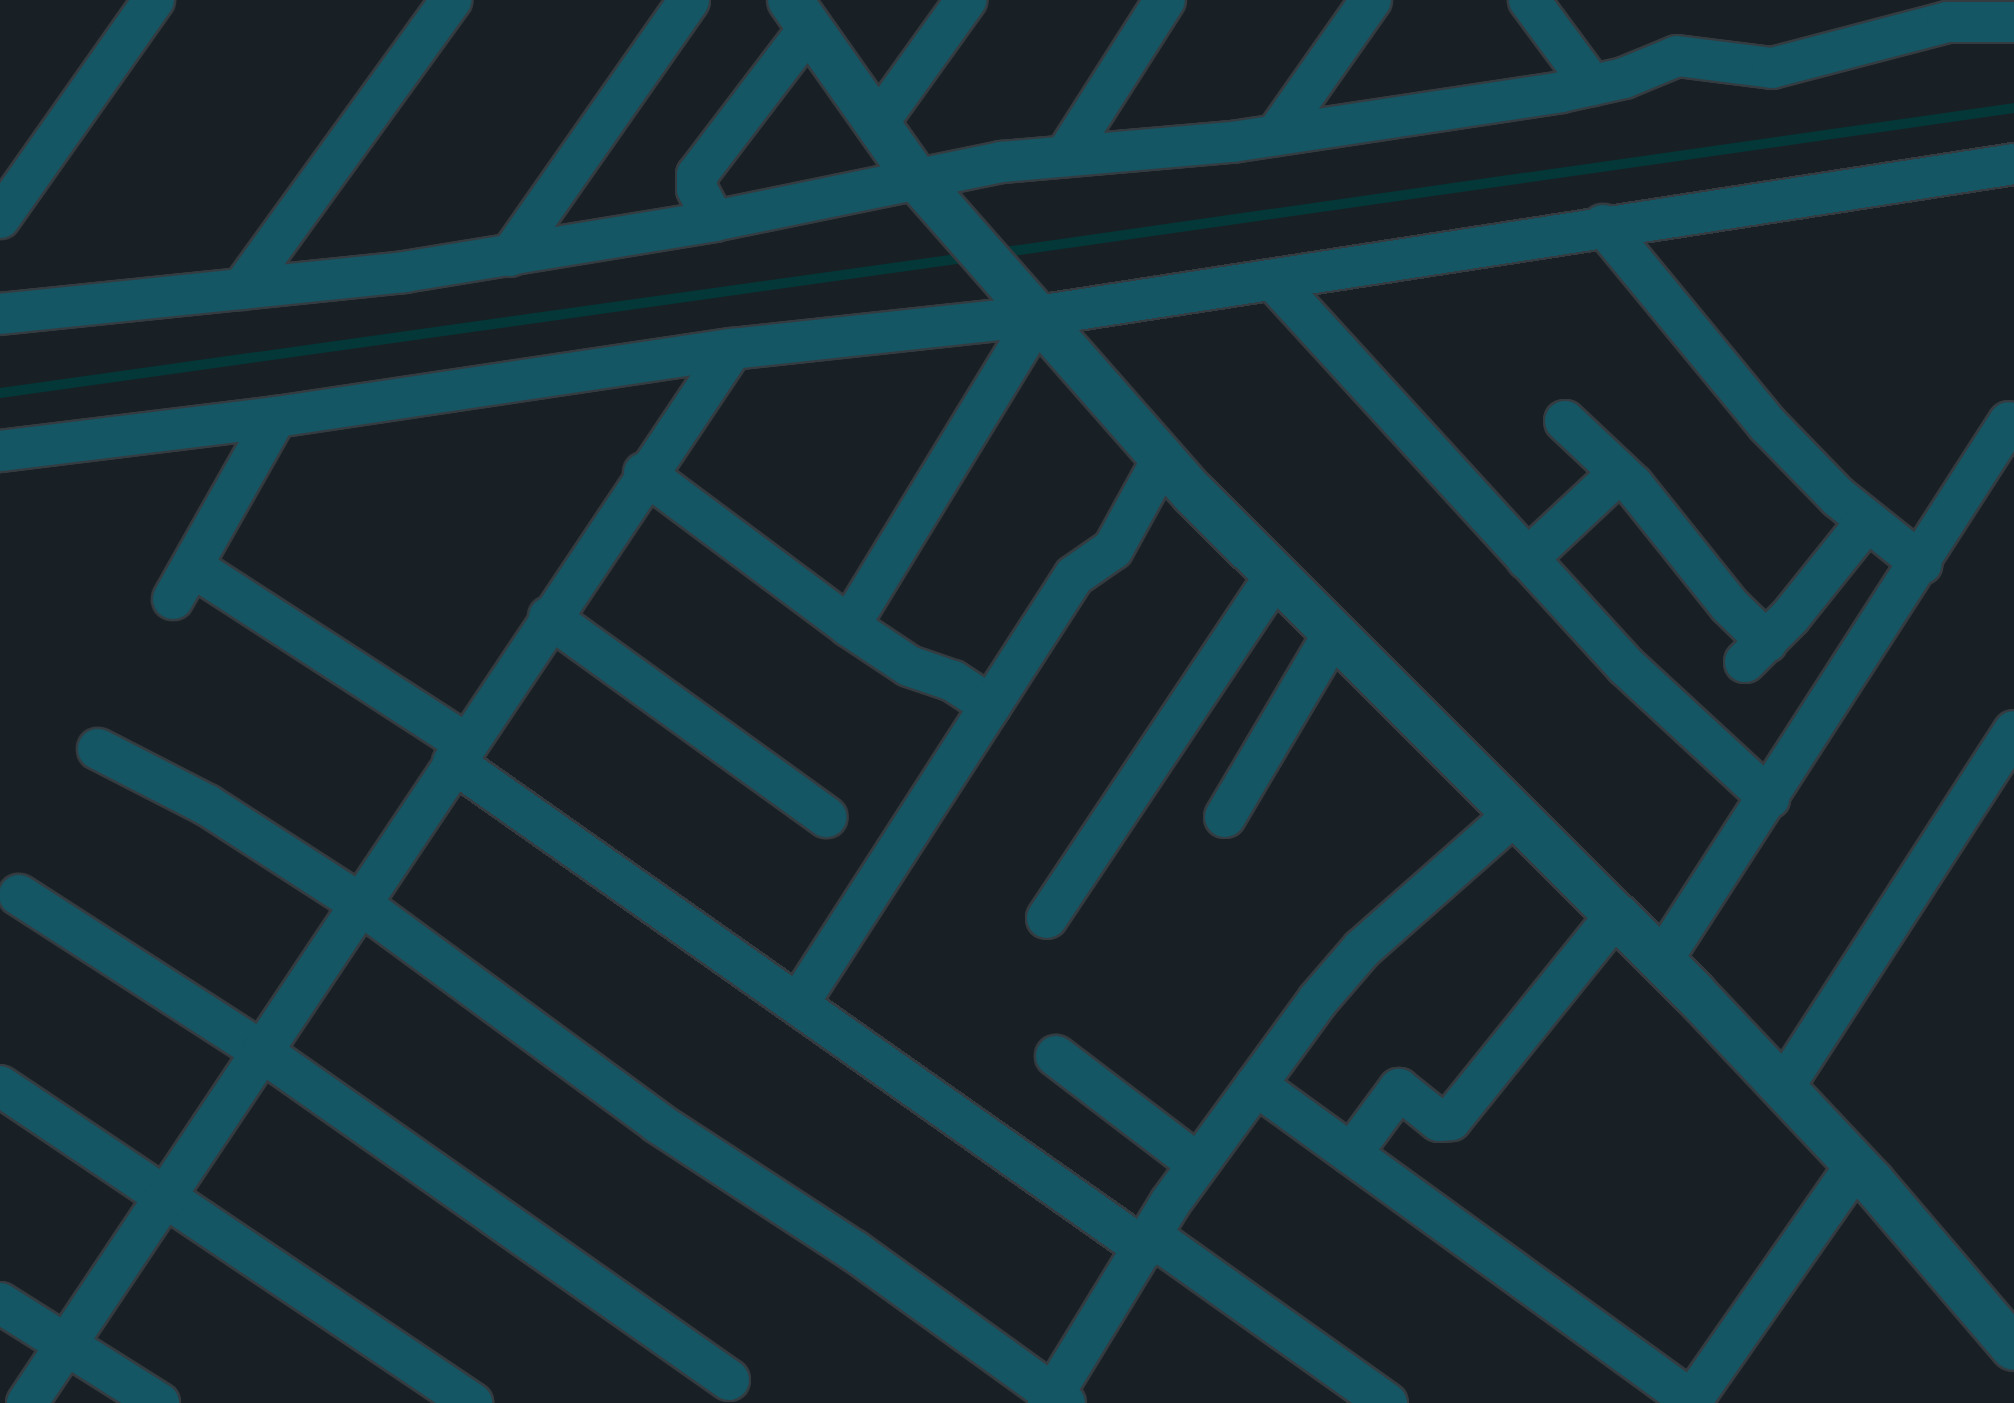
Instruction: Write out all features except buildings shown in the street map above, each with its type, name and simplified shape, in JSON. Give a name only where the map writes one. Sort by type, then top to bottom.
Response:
[{"type":"street","points":[[0,218],[154,0]]},
{"type":"street","points":[[242,289],[451,0]]},
{"type":"street","points":[[510,256],[689,0]]},
{"type":"street","points":[[877,124],[966,0]]},
{"type":"street","points":[[1068,152],[1165,0]]},
{"type":"street","points":[[1276,135],[1371,0]]},
{"type":"street","points":[[1529,0],[1592,85]]},
{"type":"street","points":[[0,314],[242,289],[510,256],[924,186],[1068,152],[1276,135],[1592,85],[1677,56],[1772,68],[1906,30],[1958,11],[2014,22]]},
{"type":"street","points":[[714,221],[697,189],[697,175],[800,14],[924,186],[1163,458],[1662,960],[1856,1165],[2014,1348]]},
{"type":"street","points":[[0,451],[276,417],[732,349],[1038,316],[1274,281],[1603,225],[2014,164]]},
{"type":"street","points":[[1603,225],[1767,424],[1866,522],[1922,564]]},
{"type":"street","points":[[1274,281],[1626,666],[1769,798]]},
{"type":"street","points":[[849,626],[1038,316]]},
{"type":"street","points":[[27,1403],[644,473],[732,349]]},
{"type":"street","points":[[276,417],[183,583],[459,752],[798,1004],[1387,1403]]},
{"type":"street","points":[[1565,421],[1619,473],[1756,652],[1866,522]]},
{"type":"street","points":[[1662,960],[1922,564],[2009,422]]},
{"type":"street","points":[[798,1004],[1074,576],[1113,549],[1163,458]]},
{"type":"street","points":[[644,473],[849,626],[909,666],[953,681],[991,706]]},
{"type":"street","points":[[1527,559],[1619,473]]},
{"type":"street","points":[[1047,918],[1276,574]]},
{"type":"street","points":[[549,617],[826,817]]},
{"type":"street","points":[[1225,817],[1334,633]]},
{"type":"street","points":[[1783,1088],[2014,731]]},
{"type":"street","points":[[98,749],[207,805],[359,903],[658,1123],[842,1243],[1055,1400],[1198,1164],[1362,949],[1515,814]]},
{"type":"street","points":[[19,895],[261,1051],[481,1212],[729,1380]]},
{"type":"street","points":[[1351,1154],[1399,1089],[1439,1121],[1451,1120],[1616,915]]},
{"type":"street","points":[[1056,1056],[1198,1164]]},
{"type":"street","points":[[1256,1085],[1691,1402],[1856,1165]]},
{"type":"street","points":[[0,1086],[472,1403]]},
{"type":"street","points":[[0,1303],[64,1347],[101,1362],[159,1403]]},
{"type":"waterway","points":[[998,253],[2014,108]]},
{"type":"waterway","points":[[0,393],[971,257]]}]
